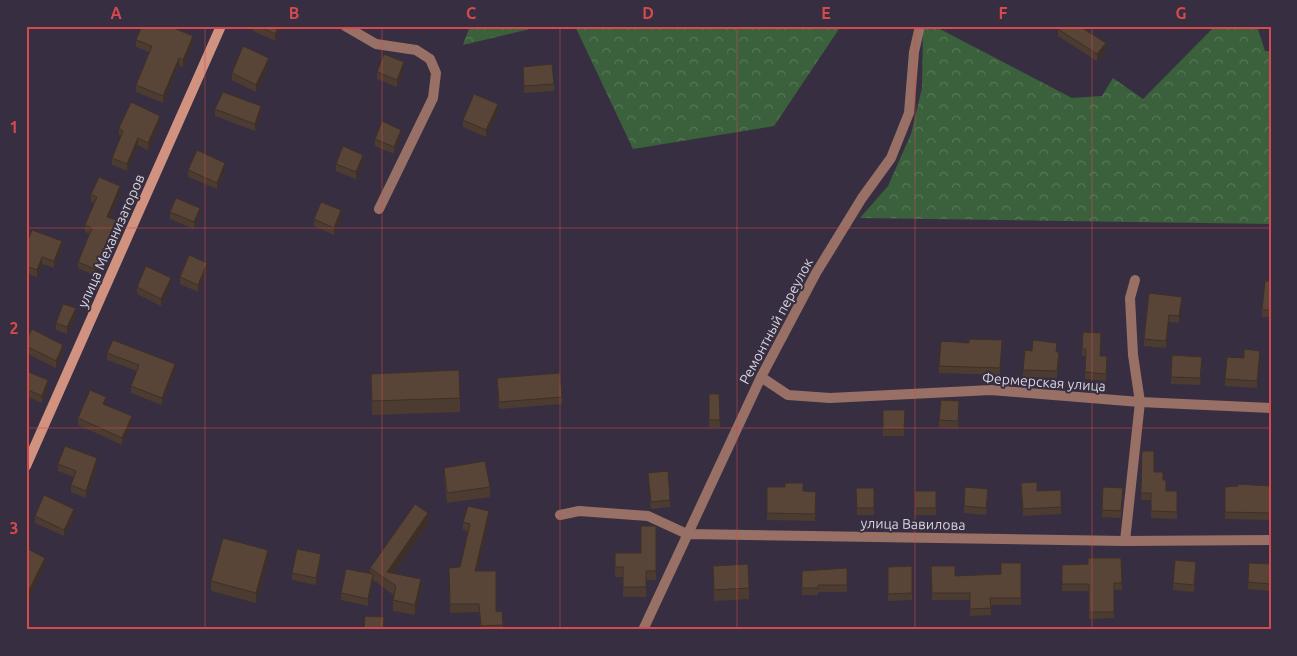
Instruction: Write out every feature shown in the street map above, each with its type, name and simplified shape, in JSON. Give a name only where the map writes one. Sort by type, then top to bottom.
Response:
[{"type":"street","name":"улица Механизаторов","points":[[26,466],[220,26]]},
{"type":"street","points":[[345,26],[376,44],[416,50],[430,59],[436,73],[432,98],[378,209]]},
{"type":"street","name":"Ремонтный переулок","points":[[644,630],[761,377],[816,273],[862,198],[891,158],[909,113],[914,52],[920,26]]},
{"type":"street","points":[[1125,541],[1140,402],[1133,356],[1130,298],[1135,280]]},
{"type":"street","name":"Фермерская улица","points":[[761,377],[788,395],[830,398],[991,390],[1140,402],[1271,408]]},
{"type":"street","name":"улица Вавилова","points":[[560,515],[578,512],[648,516],[687,534],[1125,541],[1271,540]]},
{"type":"green space","points":[[470,26],[542,26],[463,45]]},
{"type":"green space","points":[[575,26],[841,26],[774,126],[633,149]]},
{"type":"green space","points":[[923,26],[934,26],[1072,98],[1102,96],[1113,78],[1143,99],[1215,26],[1257,26],[1265,51],[1271,51],[1271,224],[860,218],[888,186],[911,134],[922,88]]},
{"type":"building","points":[[142,26],[176,26],[176,29],[193,36],[183,60],[179,58],[163,96],[136,85],[152,46],[136,40]]},
{"type":"building","points":[[259,26],[279,26],[275,34]]},
{"type":"building","points":[[1061,26],[1079,26],[1106,43],[1097,54],[1058,29]]},
{"type":"building","points":[[243,46],[269,58],[256,85],[232,73]]},
{"type":"building","points":[[384,54],[404,62],[397,80],[377,72]]},
{"type":"building","points":[[552,64],[554,84],[524,86],[523,67]]},
{"type":"building","points":[[223,92],[261,106],[255,124],[215,109]]},
{"type":"building","points":[[474,94],[498,104],[486,130],[463,120]]},
{"type":"building","points":[[131,102],[160,116],[148,143],[138,138],[127,164],[112,158],[123,131],[119,128]]},
{"type":"building","points":[[382,121],[401,130],[394,147],[375,139]]},
{"type":"building","points":[[343,146],[363,155],[356,172],[336,164]]},
{"type":"building","points":[[197,150],[225,163],[217,183],[188,170]]},
{"type":"building","points":[[99,177],[120,186],[107,217],[116,220],[95,269],[78,262],[92,228],[85,225],[97,197],[91,194]]},
{"type":"building","points":[[176,198],[200,208],[194,222],[170,212]]},
{"type":"building","points":[[321,202],[341,210],[334,228],[314,219]]},
{"type":"building","points":[[32,230],[62,241],[54,261],[42,257],[37,270],[26,266],[26,245]]},
{"type":"building","points":[[189,255],[207,263],[198,285],[180,277]]},
{"type":"building","points":[[146,266],[171,278],[161,299],[137,287]]},
{"type":"building","points":[[1265,281],[1271,281],[1271,310],[1262,310]]},
{"type":"building","points":[[1149,293],[1182,297],[1179,316],[1169,315],[1166,341],[1144,339]]},
{"type":"building","points":[[63,304],[76,308],[67,327],[56,323]]},
{"type":"building","points":[[32,329],[63,345],[56,361],[26,346],[26,341]]},
{"type":"building","points":[[1083,332],[1101,333],[1100,356],[1107,356],[1106,374],[1085,372],[1086,349],[1082,349]]},
{"type":"building","points":[[969,339],[1002,340],[1000,368],[939,366],[941,341],[969,343]]},
{"type":"building","points":[[113,340],[175,364],[162,398],[131,386],[139,365],[107,353]]},
{"type":"building","points":[[1033,340],[1057,343],[1056,352],[1059,352],[1057,371],[1023,370],[1025,350],[1032,351]]},
{"type":"building","points":[[1244,349],[1260,351],[1257,381],[1225,379],[1227,357],[1244,358]]},
{"type":"building","points":[[1172,355],[1202,357],[1200,378],[1171,377]]},
{"type":"building","points":[[459,370],[460,398],[372,401],[371,374]]},
{"type":"building","points":[[26,371],[48,380],[42,396],[26,389]]},
{"type":"building","points":[[560,373],[562,397],[499,402],[497,378]]},
{"type":"building","points":[[90,390],[106,397],[103,404],[132,416],[122,438],[78,418]]},
{"type":"building","points":[[709,394],[719,394],[720,420],[709,420]]},
{"type":"building","points":[[941,400],[959,401],[958,421],[939,420]]},
{"type":"building","points":[[883,410],[905,410],[904,429],[883,429]]},
{"type":"building","points":[[65,446],[97,458],[86,491],[71,485],[76,471],[58,464]]},
{"type":"building","points":[[1142,451],[1154,451],[1154,472],[1163,472],[1163,480],[1166,480],[1166,491],[1177,491],[1177,512],[1151,511],[1151,493],[1141,493]]},
{"type":"building","points":[[485,461],[490,487],[447,493],[444,468]]},
{"type":"building","points":[[668,471],[670,500],[651,502],[648,473]]},
{"type":"building","points":[[1271,478],[1271,513],[1225,512],[1225,487],[1238,486],[1238,484],[1270,486]]},
{"type":"building","points":[[1037,482],[1037,491],[1061,490],[1061,507],[1023,509],[1021,483]]},
{"type":"building","points":[[785,483],[803,483],[803,491],[816,492],[815,514],[767,513],[767,487],[785,487]]},
{"type":"building","points":[[965,487],[988,489],[986,508],[964,506]]},
{"type":"building","points":[[1103,487],[1123,488],[1121,511],[1102,510]]},
{"type":"building","points":[[856,488],[874,488],[874,508],[857,508]]},
{"type":"building","points":[[915,491],[936,491],[936,508],[915,508]]},
{"type":"building","points":[[44,495],[74,509],[64,530],[35,516]]},
{"type":"building","points":[[415,504],[428,513],[387,572],[421,579],[415,605],[393,600],[396,586],[370,568]]},
{"type":"building","points":[[468,506],[489,511],[475,571],[496,571],[496,612],[502,611],[503,625],[481,626],[479,604],[450,604],[449,568],[460,567],[470,524],[463,522]]},
{"type":"building","points":[[641,526],[656,526],[656,571],[646,571],[646,587],[623,587],[623,567],[615,567],[615,553],[641,553]]},
{"type":"building","points":[[223,538],[268,550],[256,593],[211,581]]},
{"type":"building","points":[[26,548],[45,558],[29,590],[26,589]]},
{"type":"building","points":[[297,549],[321,554],[316,578],[292,573]]},
{"type":"building","points":[[1088,558],[1121,558],[1122,583],[1114,583],[1114,612],[1089,612],[1089,584],[1062,584],[1062,565],[1088,564]]},
{"type":"building","points":[[1175,560],[1196,562],[1194,585],[1173,583]]},
{"type":"building","points":[[1001,563],[1021,563],[1021,598],[990,598],[991,608],[970,609],[970,593],[932,593],[931,566],[955,566],[955,576],[1001,574]]},
{"type":"building","points":[[1249,563],[1271,564],[1271,584],[1248,582]]},
{"type":"building","points":[[748,564],[749,588],[714,590],[713,566]]},
{"type":"building","points":[[912,566],[912,593],[888,594],[888,567]]},
{"type":"building","points":[[847,568],[847,585],[818,585],[818,588],[802,588],[802,571]]},
{"type":"building","points":[[346,569],[373,574],[368,599],[341,593]]},
{"type":"building","points":[[365,616],[384,617],[383,630],[364,630]]}]
